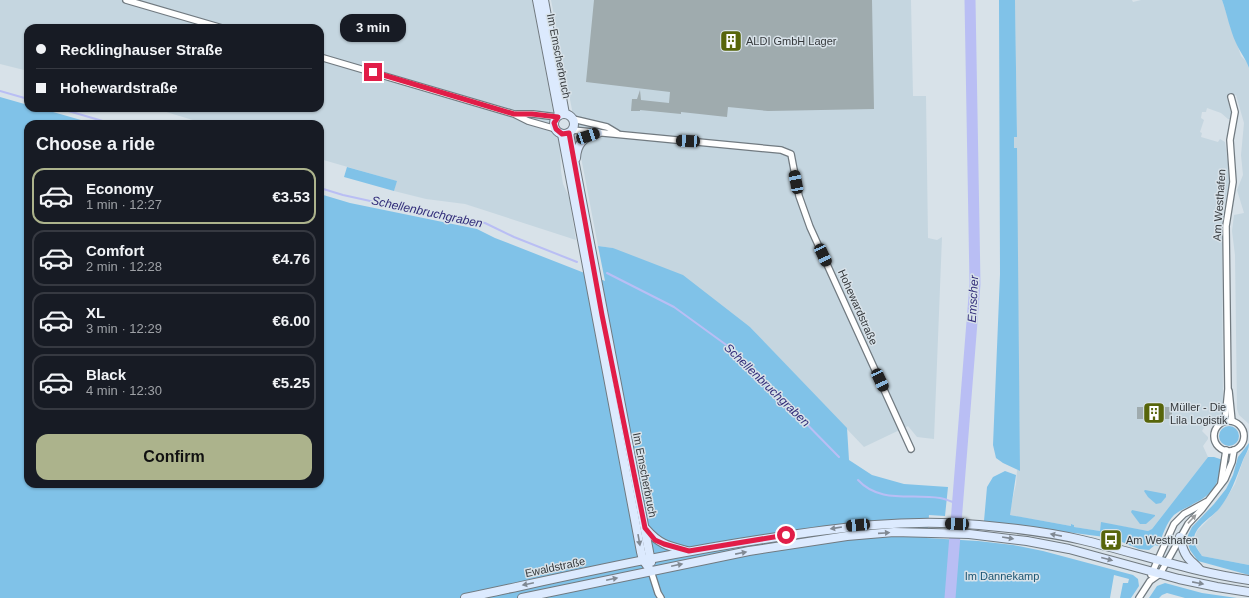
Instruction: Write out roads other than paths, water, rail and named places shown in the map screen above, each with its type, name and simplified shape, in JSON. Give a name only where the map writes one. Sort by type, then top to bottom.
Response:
[{"type":"main road","name":"Im Emscherbruch","points":[[537,0],[561,115]]},
{"type":"main road","name":"Im Emscherbruch","points":[[544,0],[561,115],[554,123],[565,131],[575,167],[645,528],[647,559]]},
{"type":"main road","name":"Im Emscherbruch","points":[[561,115],[570,116],[573,120],[574,127],[565,131]]},
{"type":"main road","name":"Im Emscherbruch","points":[[565,131],[647,559],[651,571]]},
{"type":"main road","points":[[575,167],[577,149],[581,141],[588,136],[598,133]]},
{"type":"main road","name":"Ewaldstraße","points":[[465,598],[689,551],[842,527],[888,523],[969,524],[1049,534],[1087,542],[1166,563],[1249,580]]},
{"type":"main road","points":[[645,528],[655,540],[689,551]]},
{"type":"main road","points":[[522,598],[749,551],[847,536],[894,532],[944,532],[1008,538],[1069,549],[1156,573],[1217,587],[1249,592]]},
{"type":"main road","points":[[1180,537],[1184,552],[1201,571]]},
{"type":"street","points":[[126,0],[208,24]]},
{"type":"street","name":"Hohewardstraße","points":[[324,58],[514,114],[528,121],[565,131],[617,133],[676,140],[713,142],[773,149],[791,154],[799,196],[810,226],[911,449]]},
{"type":"street","name":"Am Westhafen","points":[[1225,422],[1228,389],[1226,226],[1233,182],[1230,140],[1235,112],[1231,97]]},
{"type":"street","name":"Hohewardstraße","points":[[514,114],[561,115]]},
{"type":"street","name":"Hohewardstraße","points":[[573,120],[607,127],[617,133]]},
{"type":"street","name":"Am Westhafen","points":[[1228,389],[1232,421]]},
{"type":"street","points":[[1139,598],[1156,573],[1166,563],[1188,524],[1202,509],[1229,471],[1234,450],[1241,444],[1246,433],[1240,426],[1232,421],[1225,422],[1217,426],[1214,434],[1216,443],[1222,449],[1234,450]]},
{"type":"street","points":[[1221,483],[1226,450]]},
{"type":"street","points":[[1156,573],[1157,560],[1174,524],[1184,514],[1206,502]]},
{"type":"street","points":[[651,571],[661,598]]},
{"type":"waterway","name":"Emscher","points":[[950,598],[975,284],[970,0]]},
{"type":"waterway","name":"Schellenbruchgraben","points":[[0,91],[24,98]]},
{"type":"waterway","name":"Schellenbruchgraben","points":[[72,112],[99,120]]},
{"type":"waterway","name":"Schellenbruchgraben","points":[[324,189],[402,208],[485,223],[514,237],[577,262]]},
{"type":"waterway","name":"Schellenbruchgraben","points":[[607,273],[674,307],[736,352],[839,457]]},
{"type":"waterway","name":"Schellenbruchgraben","points":[[858,480],[876,492],[886,495],[940,498],[958,504]]},
{"type":"place","name":"ALDI GmbH Lager","points":[[731,41]]},
{"type":"place","name":"Müller - Die Lila Logistik","points":[[1154,413]]},
{"type":"place","name":"Am Westhafen","points":[[1111,540]]},
{"type":"park label","name":"Im Dannekamp","points":[[1002,576]]}]
